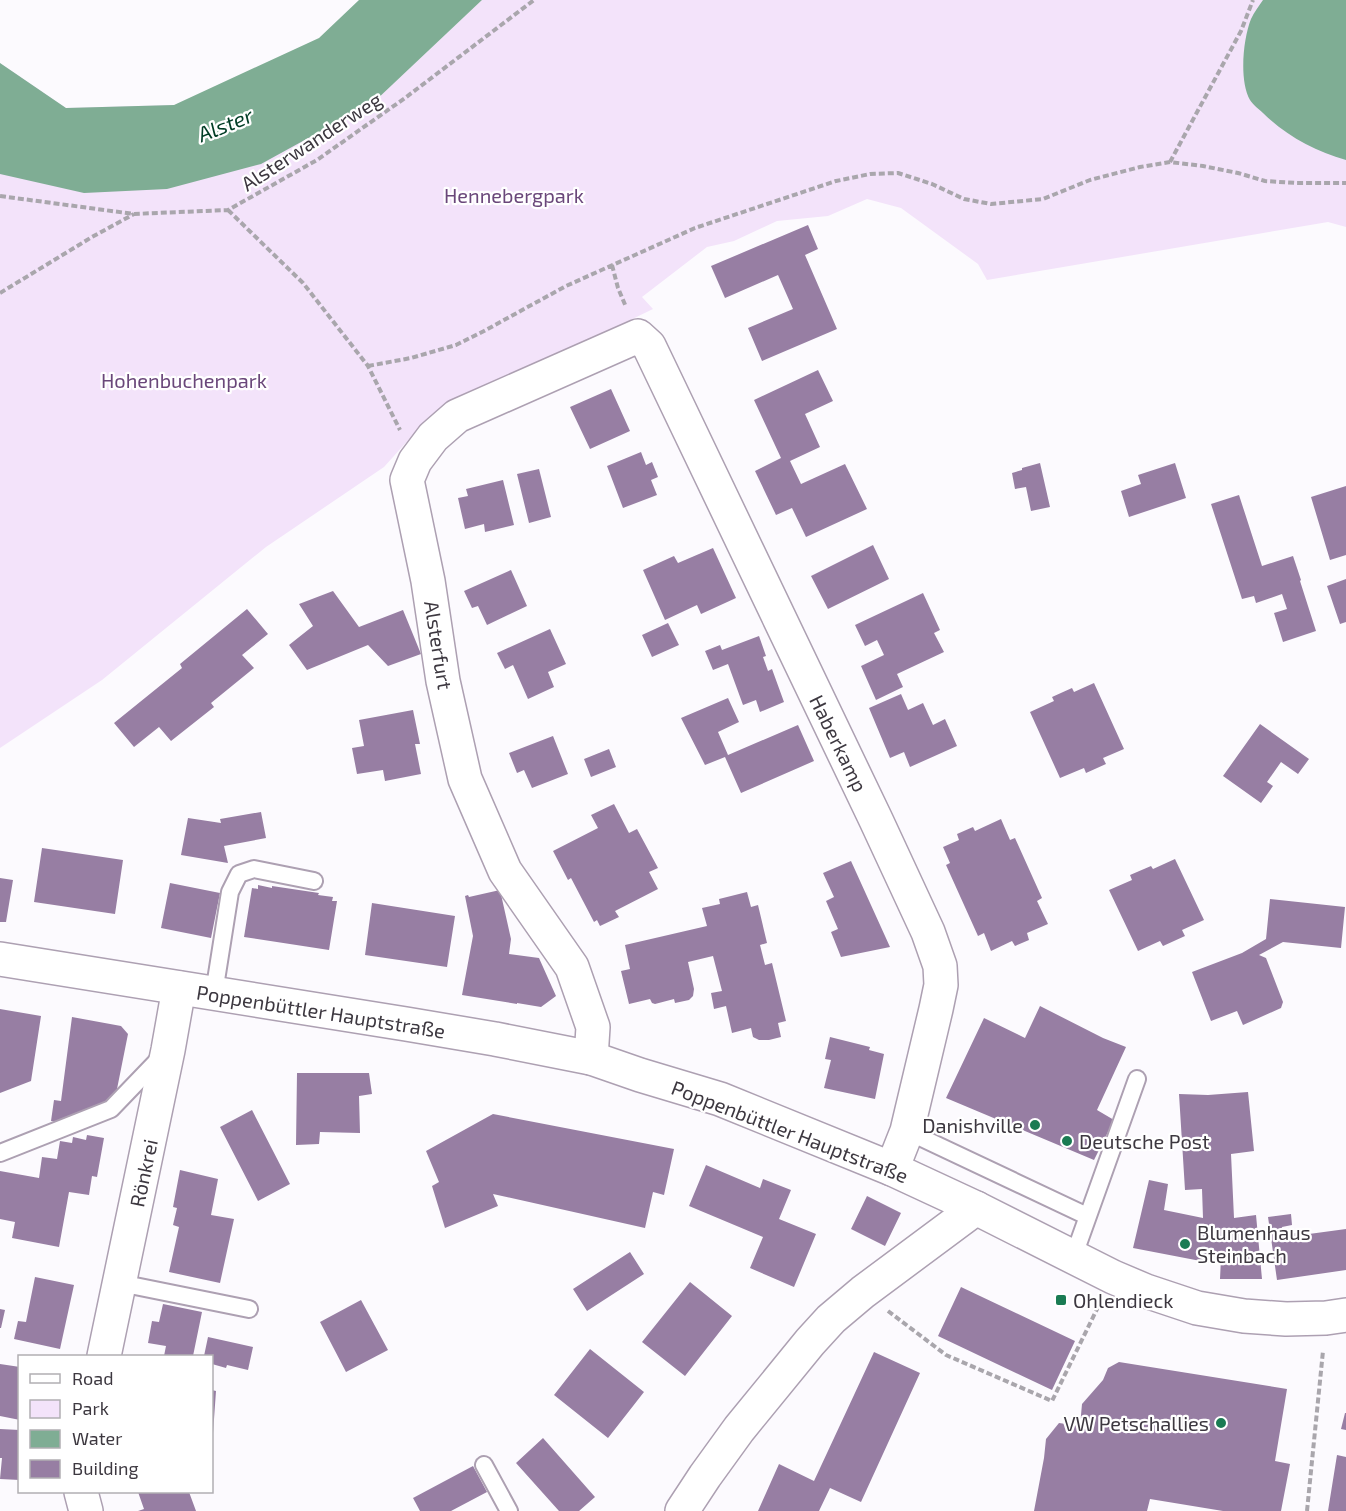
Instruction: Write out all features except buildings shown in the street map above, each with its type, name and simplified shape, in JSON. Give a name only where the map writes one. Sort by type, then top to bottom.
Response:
[{"type":"street","name":"Alsterfurt","points":[[591,1058],[593,1027],[572,967],[505,871],[465,779],[443,681],[428,581],[407,480],[415,461],[433,437],[457,416],[632,322]]},
{"type":"street","name":"Haberkamp","points":[[632,322],[649,345],[881,831],[928,933],[940,966],[941,986],[936,1009],[907,1131],[892,1169]]},
{"type":"street","name":"Poppenbüttler Hauptstraße","points":[[0,959],[495,1039],[591,1058],[720,1099],[892,1169],[976,1208],[1073,1258],[1146,1291],[1197,1308],[1244,1316],[1286,1319],[1336,1317]]},
{"type":"street","name":"Rönkrei","points":[[104,1355],[179,988]]},
{"type":"street","points":[[682,1511],[739,1429],[831,1319],[863,1292],[976,1208]]},
{"type":"street","points":[[82,1493],[86,1511]]},
{"type":"lane","points":[[214,993],[230,892],[239,874],[254,869],[314,881]]},
{"type":"lane","points":[[0,1153],[111,1109],[168,1050]]},
{"type":"lane","points":[[1073,1258],[1137,1079]]},
{"type":"lane","points":[[907,1131],[1087,1216]]},
{"type":"lane","points":[[120,1283],[249,1309]]},
{"type":"lane","points":[[484,1465],[509,1511]]},
{"type":"path","name":"Alsterwanderweg","points":[[0,196],[134,214],[228,210],[317,160],[405,98],[534,0]]},
{"type":"path","points":[[1170,162],[1241,31],[1253,0]]},
{"type":"path","points":[[368,366],[411,358],[456,345],[566,286],[695,228],[836,181],[870,174],[898,173],[932,184],[964,199],[991,204],[1043,199],[1090,180],[1170,162],[1238,173],[1264,181],[1346,183]]},
{"type":"path","points":[[228,210],[303,283],[368,366],[415,461]]},
{"type":"path","points":[[0,293],[134,214]]},
{"type":"path","points":[[612,265],[618,288],[632,322]]},
{"type":"path","points":[[863,1292],[946,1355],[1052,1401],[1113,1277]]},
{"type":"path","points":[[1307,1511],[1336,1317]]},
{"type":"green space","name":"Hennebergpark","points":[[482,0],[1346,0],[1346,227],[1328,222],[987,280],[978,264],[901,208],[867,199],[828,216],[777,221],[734,241],[707,247],[642,297],[653,309],[429,417],[384,467],[266,547],[102,680],[0,748],[0,63],[66,108],[374,102]]},
{"type":"water","name":"Alster","points":[[359,0],[482,0],[374,102],[261,164],[167,189],[84,193],[0,174],[0,63],[66,108],[174,105],[319,38]]},
{"type":"water","points":[[1263,0],[1346,0],[1346,160],[1323,152],[1291,136],[1250,100],[1244,82],[1244,48],[1251,19]]},
{"type":"place","name":"Danishville","points":[[1035,1125]]},
{"type":"place","name":"Deutsche Post","points":[[1067,1141]]},
{"type":"place","name":"Blumenhaus Steinbach","points":[[1185,1244]]},
{"type":"place","name":"Ohlendieck","points":[[1061,1300]]},
{"type":"place","name":"VW Petschallies","points":[[1221,1423]]},
{"type":"park label","name":"Hohenbuchenpark","points":[[184,380]]}]
